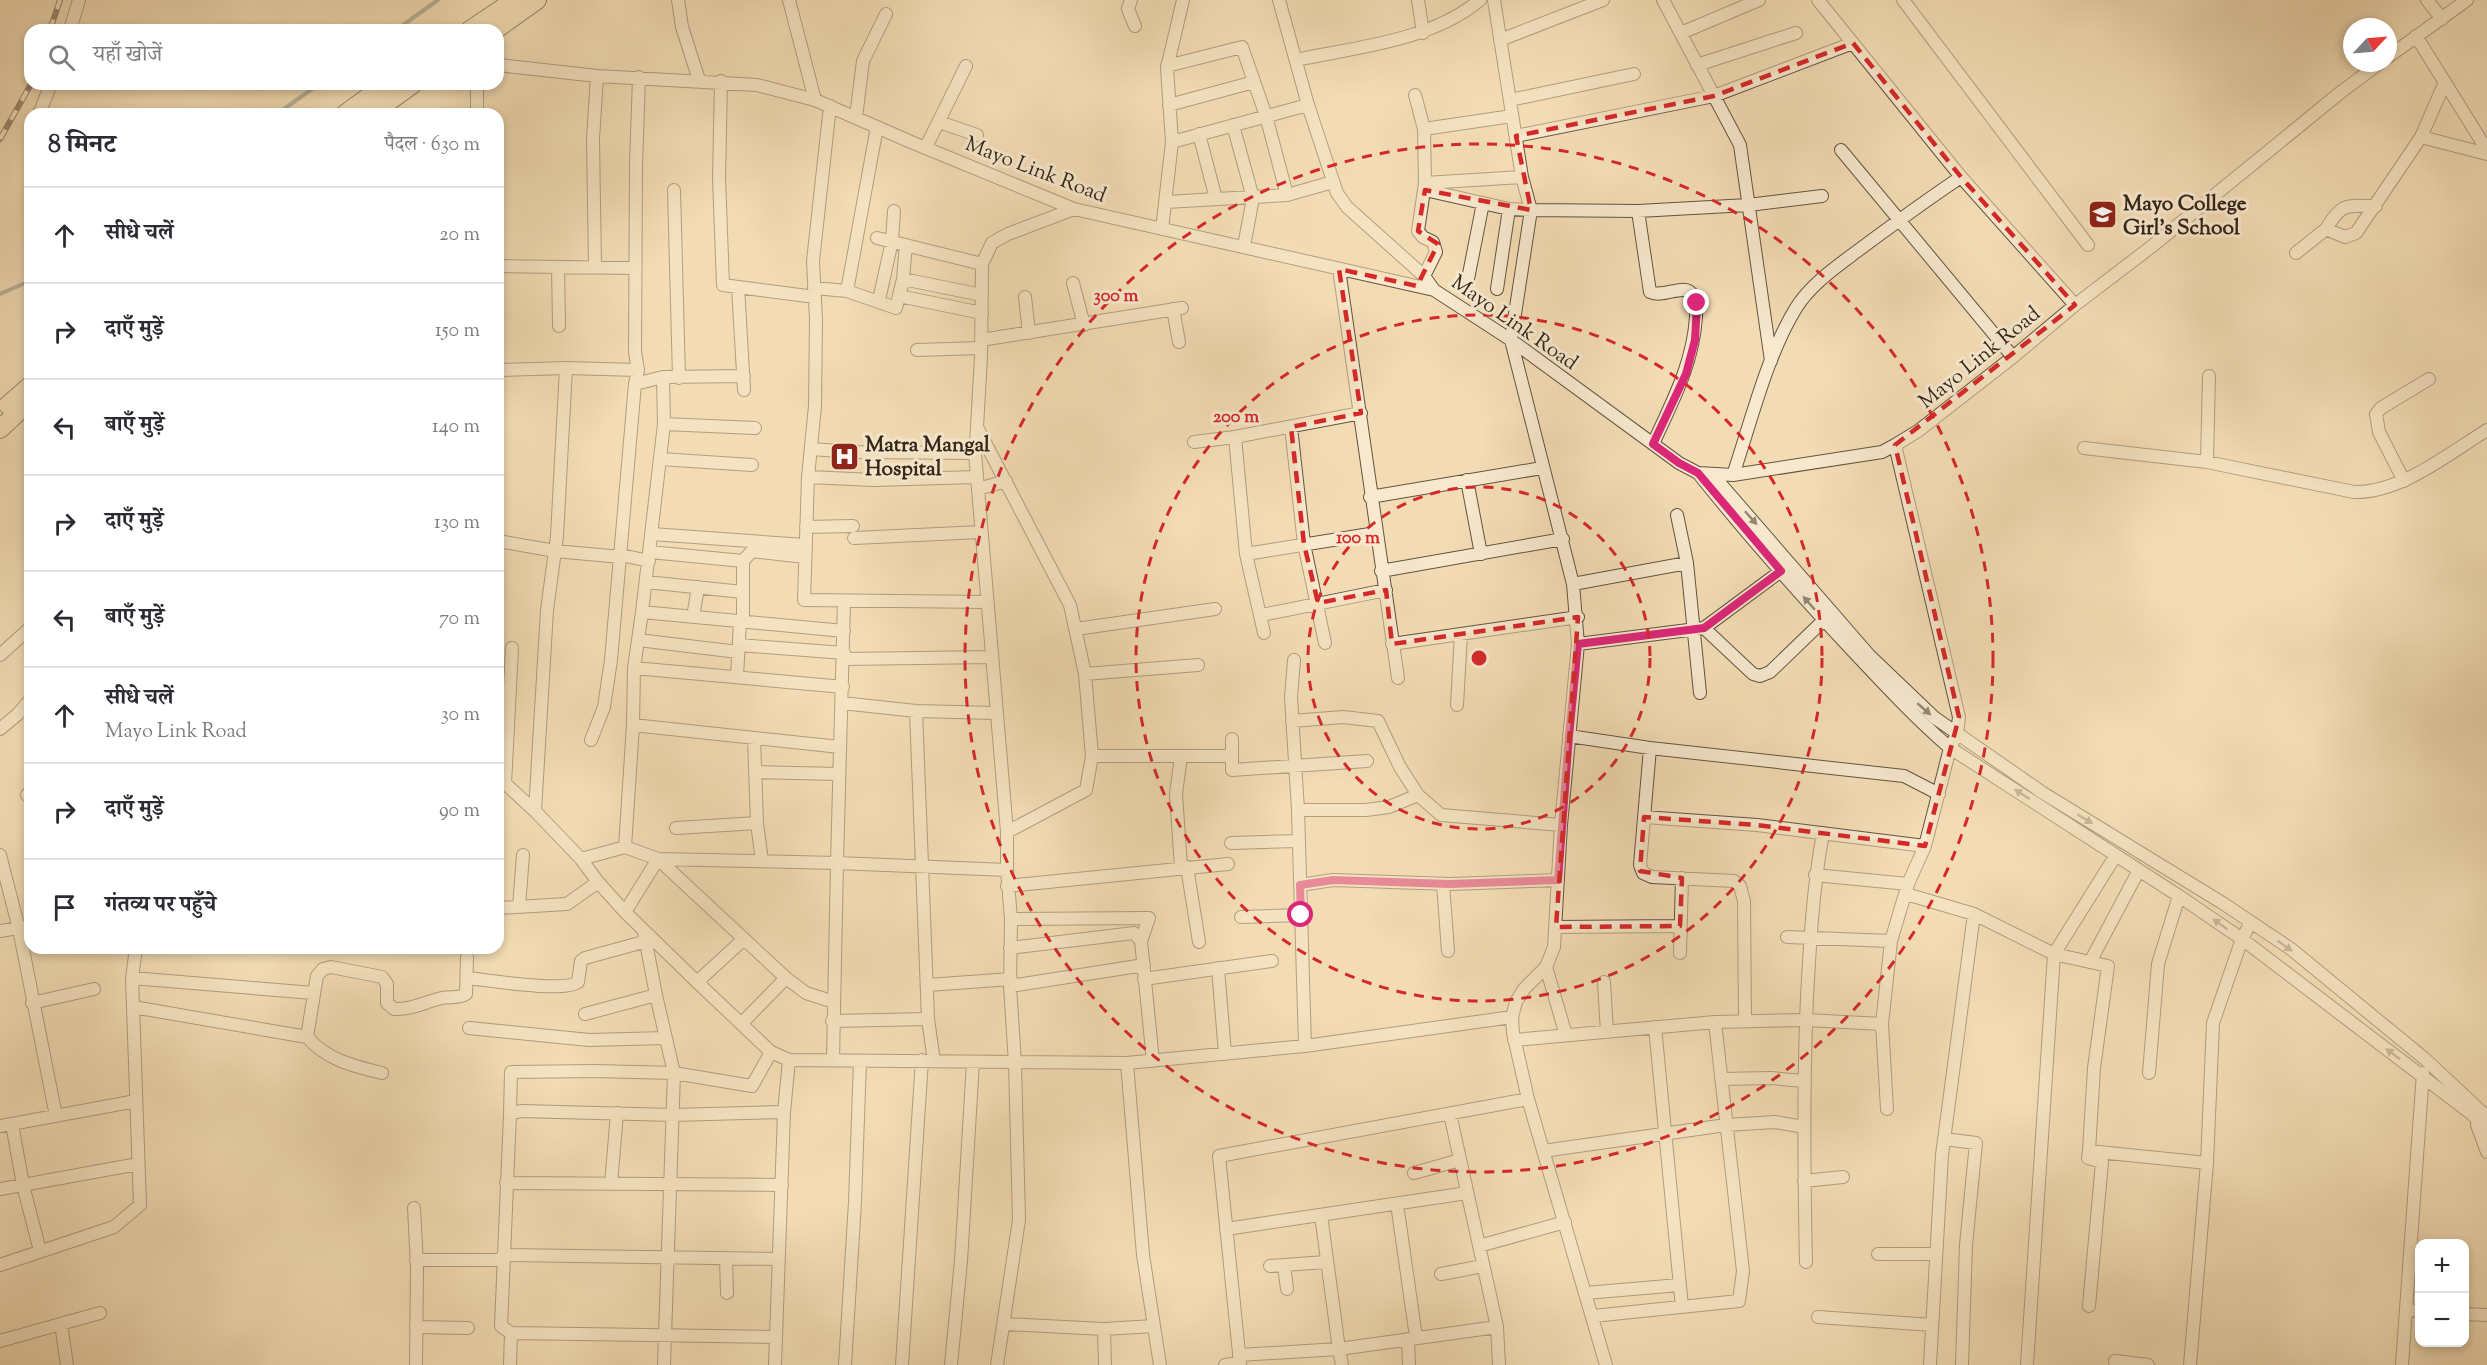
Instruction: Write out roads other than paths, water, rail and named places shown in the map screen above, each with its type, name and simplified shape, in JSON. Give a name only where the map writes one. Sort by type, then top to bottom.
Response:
[{"type":"highway","points":[[479,24],[515,0]]},
{"type":"highway","points":[[503,24],[537,0]]},
{"type":"highway","points":[[353,108],[378,90]]},
{"type":"highway","points":[[379,108],[404,90]]},
{"type":"highway","points":[[0,412],[24,391]]},
{"type":"highway","points":[[0,429],[24,407]]},
{"type":"street","points":[[72,24],[78,0]]},
{"type":"street","points":[[678,0],[682,27],[699,80]]},
{"type":"street","points":[[789,0],[815,100]]},
{"type":"street","points":[[1131,0],[1128,9],[1135,26]]},
{"type":"street","points":[[1162,229],[1172,142],[1167,66],[1183,0]]},
{"type":"street","points":[[1279,0],[1308,105],[1336,193],[1347,207],[1424,276],[1434,290]]},
{"type":"street","points":[[1418,0],[1423,33]]},
{"type":"street","points":[[1296,60],[1423,33],[1463,14],[1480,0]]},
{"type":"street","points":[[1494,0],[1522,177],[1532,210],[1511,340],[1542,468],[1574,584],[1578,617],[1578,644],[1561,825],[1554,947],[1546,967],[1524,988],[1516,1002],[1512,1017],[1514,1040],[1528,1099],[1606,1365]]},
{"type":"street","points":[[1500,39],[1603,0]]},
{"type":"street","points":[[1662,0],[1740,145],[1772,362]]},
{"type":"street","points":[[1681,33],[1759,0]]},
{"type":"street","points":[[1818,0],[1961,177],[2075,304]]},
{"type":"street","points":[[1903,0],[2088,245]]},
{"type":"street","points":[[2427,0],[2442,19]]},
{"type":"street","points":[[2397,50],[2467,0]]},
{"type":"street","points":[[856,117],[863,61],[886,14]]},
{"type":"street","points":[[1697,65],[1796,33]]},
{"type":"street","points":[[2416,36],[2487,152]]},
{"type":"street","points":[[1516,136],[1714,96],[1853,43]]},
{"type":"street","points":[[1167,66],[1242,47],[1266,116],[1287,195]]},
{"type":"street","name":"Mayo Link Road","points":[[504,66],[597,76],[721,81],[756,85],[815,100],[1074,209],[1434,290],[1511,340],[1679,463],[1698,473],[1733,475],[1882,452],[1918,431],[2368,72]]},
{"type":"street","points":[[926,147],[966,66]]},
{"type":"street","points":[[1510,100],[1634,74]]},
{"type":"street","points":[[595,267],[593,139],[597,76]]},
{"type":"street","points":[[591,740],[604,707],[638,370],[634,352],[639,77]]},
{"type":"street","points":[[721,81],[719,178],[723,285],[814,293],[847,291],[879,300],[896,308],[903,279],[906,245]]},
{"type":"street","points":[[1169,105],[1254,82]]},
{"type":"street","points":[[2326,229],[2345,237],[2353,235],[2376,206],[2421,137],[2445,82]]},
{"type":"street","points":[[41,108],[49,90]]},
{"type":"street","points":[[477,90],[477,108]]},
{"type":"street","points":[[1415,95],[1424,129],[1425,187],[1418,231],[1423,237],[1436,244],[1434,260],[1424,276]]},
{"type":"street","points":[[1172,142],[1308,105]]},
{"type":"street","points":[[830,106],[813,261],[815,406],[808,477],[804,600],[986,602]]},
{"type":"street","points":[[1424,129],[1512,116]]},
{"type":"street","points":[[939,122],[976,135]]},
{"type":"street","points":[[1233,125],[1253,198],[1244,246]]},
{"type":"street","points":[[847,291],[877,127]]},
{"type":"street","points":[[1199,134],[1216,199]]},
{"type":"street","points":[[2421,137],[2487,152]]},
{"type":"street","points":[[1841,150],[2013,357]]},
{"type":"street","points":[[1425,187],[1522,177]]},
{"type":"street","points":[[1733,475],[1783,332],[1797,306],[1839,265],[1899,219],[1961,177]]},
{"type":"street","points":[[1166,202],[1287,195],[1333,182]]},
{"type":"street","points":[[1425,187],[1509,209],[1532,210],[1638,211],[1748,205],[1822,196]]},
{"type":"street","points":[[674,190],[679,378]]},
{"type":"street","points":[[1467,279],[1483,202]]},
{"type":"street","points":[[2296,253],[2326,229],[2336,212],[2343,208],[2376,206]]},
{"type":"street","points":[[997,1365],[1019,1220],[1015,1063],[1010,983],[1011,919],[975,453],[981,344],[982,264],[992,243],[1008,234],[1074,209]]},
{"type":"street","points":[[1497,289],[1509,209]]},
{"type":"street","points":[[879,300],[892,241],[894,211]]},
{"type":"street","points":[[1638,211],[1650,292],[1656,295],[1686,290],[1692,293],[1697,303],[1695,340],[1686,374],[1653,444]]},
{"type":"street","points":[[877,238],[982,264]]},
{"type":"street","points":[[504,266],[635,268]]},
{"type":"street","points":[[558,267],[559,326]]},
{"type":"street","points":[[1339,269],[1361,413],[1370,497],[1398,678]]},
{"type":"street","points":[[903,279],[982,296]]},
{"type":"street","points":[[1073,283],[1084,325]]},
{"type":"street","points":[[738,287],[744,390]]},
{"type":"street","points":[[898,296],[982,313]]},
{"type":"street","points":[[1025,297],[1029,333]]},
{"type":"street","points":[[917,350],[981,344],[1029,333],[1178,309],[1179,342]]},
{"type":"street","points":[[504,370],[566,368],[638,370]]},
{"type":"street","points":[[535,811],[547,610],[555,551],[566,368]]},
{"type":"street","points":[[635,384],[663,377],[744,375]]},
{"type":"street","points":[[2207,462],[2209,376]]},
{"type":"street","points":[[625,847],[633,724],[634,668],[664,424],[663,377]]},
{"type":"street","points":[[2404,481],[2379,432],[2376,414],[2381,408],[2429,379]]},
{"type":"street","points":[[1194,442],[1291,428],[1361,413]]},
{"type":"street","points":[[664,424],[755,428]]},
{"type":"street","points":[[977,427],[1070,605],[1085,674],[1092,756],[1086,790],[1006,832]]},
{"type":"street","points":[[1291,428],[1304,544],[1325,644]]},
{"type":"street","points":[[2084,448],[2207,462],[2354,492],[2380,490],[2404,481],[2487,430]]},
{"type":"street","points":[[1235,437],[1246,554],[1262,615],[1264,633]]},
{"type":"street","points":[[1887,1109],[1882,1024],[1891,941],[1907,889],[1925,846],[1950,748],[1957,734],[1959,717],[1895,445]]},
{"type":"street","points":[[811,448],[854,452],[975,453]]},
{"type":"street","points":[[660,459],[752,465]]},
{"type":"street","points":[[1370,497],[1542,468]]},
{"type":"street","points":[[1698,473],[1824,620],[1916,719],[1950,748],[2242,939],[2423,1077],[2487,1117]]},
{"type":"street","points":[[1712,474],[1869,655],[1920,705],[1957,734],[2043,793],[2251,922],[2325,976],[2424,1059],[2475,1111],[2487,1133]]},
{"type":"street","points":[[808,477],[977,483],[1006,481]]},
{"type":"street","points":[[1467,480],[1481,554]]},
{"type":"street","points":[[1677,515],[1698,629],[1700,693]]},
{"type":"street","points":[[806,527],[854,532],[981,532]]},
{"type":"street","points":[[1246,554],[1376,533]]},
{"type":"street","points":[[652,534],[805,551]]},
{"type":"street","points":[[1381,571],[1563,539]]},
{"type":"street","points":[[504,542],[555,551],[743,561]]},
{"type":"street","points":[[737,677],[743,561],[752,551],[805,551]]},
{"type":"street","points":[[1574,584],[1687,563]]},
{"type":"street","points":[[1578,644],[1698,629],[1781,571]]},
{"type":"street","points":[[646,582],[743,592]]},
{"type":"street","points":[[693,617],[698,587]]},
{"type":"street","points":[[1262,615],[1386,590]]},
{"type":"street","points":[[833,1060],[832,1021],[844,601]]},
{"type":"street","points":[[1076,629],[1215,609]]},
{"type":"street","points":[[642,612],[844,631]]},
{"type":"street","points":[[1392,644],[1578,617]]},
{"type":"street","points":[[1698,629],[1754,674],[1760,676],[1770,672],[1824,620]]},
{"type":"street","points":[[0,655],[24,633]]},
{"type":"street","points":[[1457,705],[1461,634]]},
{"type":"street","points":[[638,640],[844,657],[992,657]]},
{"type":"street","points":[[504,754],[512,648]]},
{"type":"street","points":[[1294,660],[1291,697],[1298,810],[1305,1046]]},
{"type":"street","points":[[1085,674],[1198,665]]},
{"type":"street","points":[[634,668],[843,687]]},
{"type":"street","points":[[842,703],[916,711],[996,713]]},
{"type":"street","points":[[0,729],[24,707]]},
{"type":"street","points":[[902,1365],[928,1061],[916,711]]},
{"type":"street","points":[[1292,721],[1343,717],[1378,721],[1400,767],[1418,795],[1441,815],[1561,825]]},
{"type":"street","points":[[633,724],[840,747]]},
{"type":"street","points":[[1569,736],[1650,748],[1904,776],[1939,794]]},
{"type":"street","points":[[754,738],[757,823],[762,861]]},
{"type":"street","points":[[1232,739],[1232,770],[1367,761]]},
{"type":"street","points":[[1650,748],[1640,865],[1642,873],[1652,877],[1734,881],[1740,886],[1744,893],[1745,1020]]},
{"type":"street","points":[[1092,756],[1232,756]]},
{"type":"street","points":[[1181,756],[1176,794],[1184,868],[1199,942]]},
{"type":"street","points":[[755,772],[839,774]]},
{"type":"street","points":[[504,782],[581,859],[598,882],[645,935],[771,1052],[789,1060],[1127,1063],[1305,1046],[1512,1017]]},
{"type":"street","points":[[1298,810],[1366,810],[1389,807],[1418,795]]},
{"type":"street","points":[[1644,817],[1757,825],[1925,846]]},
{"type":"street","points":[[676,828],[757,823]]},
{"type":"street","points":[[1806,1262],[1803,1081],[1815,875],[1823,833]]},
{"type":"street","points":[[1231,843],[1298,841]]},
{"type":"street","points":[[581,859],[625,847],[658,859],[1007,870]]},
{"type":"street","points":[[0,855],[24,927],[0,931]]},
{"type":"street","points":[[519,907],[523,855]]},
{"type":"street","points":[[2027,1365],[2054,954],[2116,855]]},
{"type":"street","points":[[625,912],[658,859]]},
{"type":"street","points":[[658,859],[786,978],[806,993],[834,1002]]},
{"type":"street","points":[[1007,886],[1228,864]]},
{"type":"street","points":[[2090,962],[2139,870]]},
{"type":"street","points":[[1815,875],[1907,889],[1974,914],[2054,954],[2108,966],[2094,1068],[2088,1158],[2102,1162],[2089,1306]]},
{"type":"street","points":[[1680,953],[1682,878]]},
{"type":"street","points":[[1300,885],[1333,880],[1443,884],[1558,880]]},
{"type":"street","points":[[504,908],[567,904],[598,882]]},
{"type":"street","points":[[1443,884],[1448,951]]},
{"type":"street","points":[[2149,1073],[2158,964],[2179,896]]},
{"type":"street","points":[[1930,1365],[1944,1139],[1974,914]]},
{"type":"street","points":[[1241,917],[1301,915]]},
{"type":"street","points":[[1011,919],[1149,918],[1141,941],[1153,1061]]},
{"type":"street","points":[[2190,1365],[2207,1163],[2213,1023],[2242,939],[2251,922]]},
{"type":"street","points":[[1556,927],[1680,926]]},
{"type":"street","points":[[1010,948],[1134,933],[1141,941]]},
{"type":"street","points":[[467,978],[568,986],[578,982],[581,961],[585,958],[645,935]]},
{"type":"street","points":[[645,935],[674,1073],[664,1365]]},
{"type":"street","points":[[1787,937],[1891,941]]},
{"type":"street","points":[[697,982],[744,939]]},
{"type":"street","points":[[27,954],[32,1003],[56,1116]]},
{"type":"street","points":[[0,1265],[114,1227],[140,1205],[132,978],[135,954]]},
{"type":"street","points":[[307,1037],[313,993],[320,971],[331,967],[382,977],[387,984],[387,1003],[394,1009],[404,1010],[442,998],[461,997],[467,989],[467,957]]},
{"type":"street","points":[[1144,978],[1272,961]]},
{"type":"street","points":[[927,985],[1010,983],[1144,965]]},
{"type":"street","points":[[1546,967],[1566,1035]]},
{"type":"street","points":[[1218,968],[1225,1054]]},
{"type":"street","points":[[132,978],[313,993]]},
{"type":"street","points":[[741,1024],[786,978]]},
{"type":"street","points":[[1604,982],[1607,1032]]},
{"type":"street","points":[[32,1003],[94,989]]},
{"type":"street","points":[[585,1014],[656,995]]},
{"type":"street","points":[[133,1007],[307,1037],[315,1046],[344,1063],[382,1073]]},
{"type":"street","points":[[832,1021],[928,1019]]},
{"type":"street","points":[[1514,1040],[1745,1020],[1882,1024]]},
{"type":"street","points":[[1593,1316],[1739,1301],[1743,1271],[1715,1022]]},
{"type":"street","points":[[1655,1027],[1682,1307]]},
{"type":"street","points":[[469,1028],[589,1040],[666,1038]]},
{"type":"street","points":[[771,1052],[752,1086],[674,1073],[511,1072],[501,1326],[510,1333],[776,1337]]},
{"type":"street","points":[[2402,1365],[2424,1059]]},
{"type":"street","points":[[775,1365],[784,1112],[789,1060]]},
{"type":"street","points":[[844,1365],[855,1203],[860,1061]]},
{"type":"street","points":[[951,1365],[961,1262],[973,1062]]},
{"type":"street","points":[[1127,1063],[1143,1255],[1160,1365]]},
{"type":"street","points":[[1721,1079],[1771,1078],[1803,1081]]},
{"type":"street","points":[[1225,1365],[1240,1363],[1219,1156],[1528,1099]]},
{"type":"street","points":[[40,1251],[6,1125],[136,1101]]},
{"type":"street","points":[[510,1114],[521,1111],[673,1115],[784,1112]]},
{"type":"street","points":[[2475,1111],[2487,1152]]},
{"type":"street","points":[[611,1184],[617,1113]]},
{"type":"street","points":[[1450,1114],[1497,1327],[1499,1365]]},
{"type":"street","points":[[1543,1151],[1726,1125],[1775,1122],[1804,1127]]},
{"type":"street","points":[[1944,1139],[1976,1143],[1966,1245],[1962,1365]]},
{"type":"street","points":[[2089,1151],[2207,1163]]},
{"type":"street","points":[[1414,1173],[1460,1160]]},
{"type":"street","points":[[0,1189],[138,1164]]},
{"type":"street","points":[[1804,1181],[1843,1177]]},
{"type":"street","points":[[506,1183],[782,1185]]},
{"type":"street","points":[[1226,1228],[1467,1193]]},
{"type":"street","points":[[1397,1204],[1412,1338],[1409,1365]]},
{"type":"street","points":[[414,1208],[416,1365]]},
{"type":"street","points":[[1321,1215],[1342,1365]]},
{"type":"street","points":[[1479,1246],[1565,1222]]},
{"type":"street","points":[[1878,1254],[1936,1254]]},
{"type":"street","points":[[416,1260],[503,1257],[779,1259]]},
{"type":"street","points":[[726,1258],[727,1293]]},
{"type":"street","points":[[1270,1266],[1326,1262]]},
{"type":"street","points":[[1284,1265],[1287,1289]]},
{"type":"street","points":[[1441,1274],[1483,1266]]},
{"type":"street","points":[[1586,1293],[1679,1285]]},
{"type":"street","points":[[2406,1310],[2415,1311]]},
{"type":"street","points":[[0,1341],[100,1313]]},
{"type":"street","points":[[2469,1314],[2487,1315]]},
{"type":"street","points":[[1818,1317],[1932,1325]]},
{"type":"street","points":[[61,1324],[67,1365]]},
{"type":"street","points":[[1005,1324],[1104,1329],[1154,1326]]},
{"type":"street","points":[[416,1327],[468,1328]]},
{"type":"street","points":[[1239,1355],[1339,1349],[1497,1327]]},
{"type":"street","points":[[1104,1329],[1105,1365]]},
{"type":"street","points":[[510,1333],[510,1365]]},
{"type":"street","points":[[2115,1361],[2148,1365]]},
{"type":"waterway","points":[[404,24],[438,0]]},
{"type":"waterway","points":[[285,108],[311,90]]},
{"type":"waterway","points":[[0,294],[24,284]]},
{"type":"railway","points":[[52,24],[60,0]]},
{"type":"railway","points":[[0,139],[28,90]]},
{"type":"place","name":"Mayo College Girl's School","points":[[2102,215]]},
{"type":"place","name":"Matra Mangal Hospital","points":[[844,456]]}]
